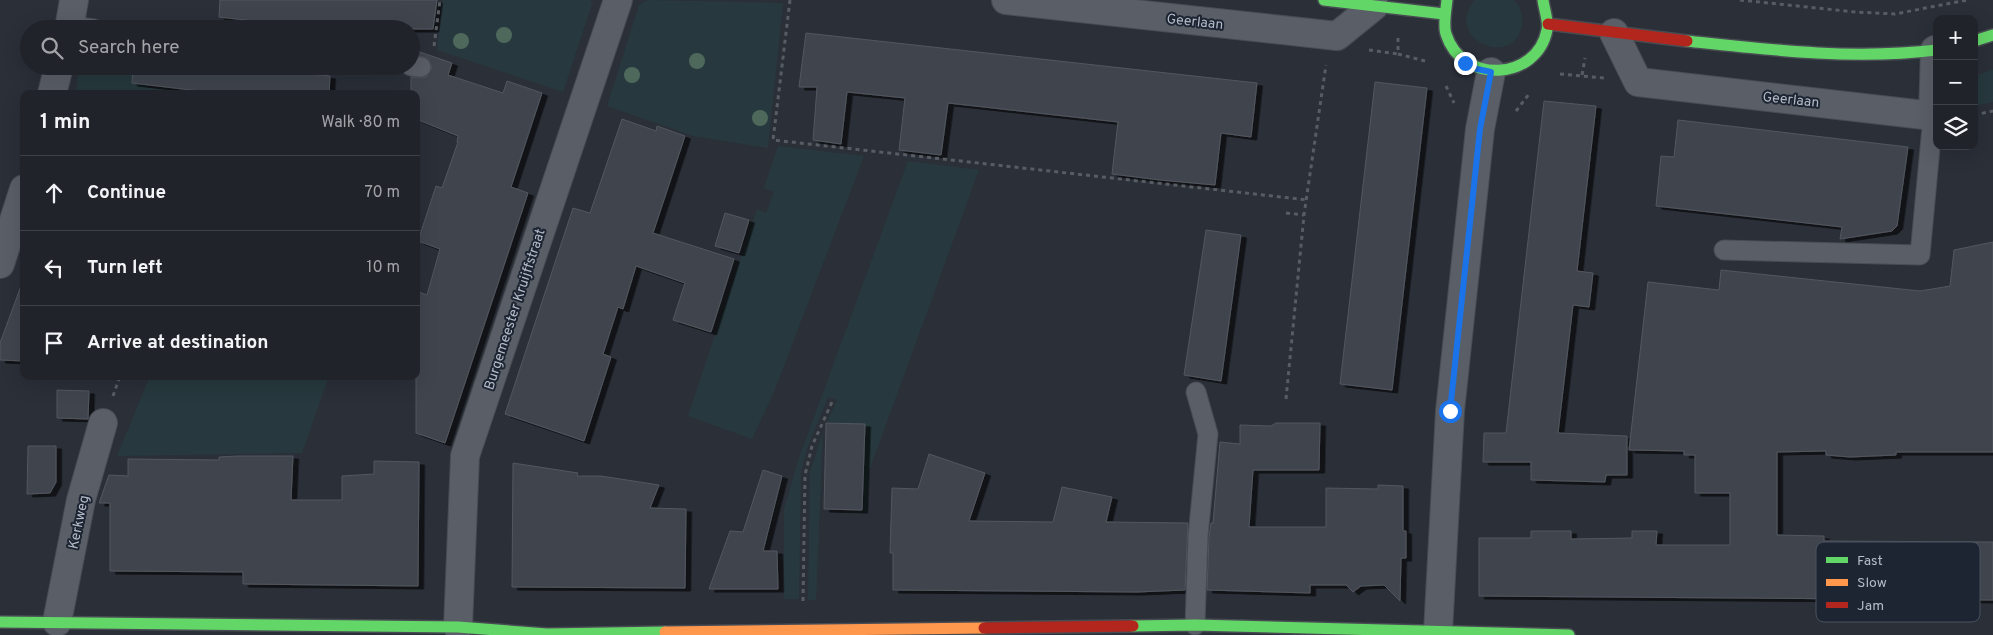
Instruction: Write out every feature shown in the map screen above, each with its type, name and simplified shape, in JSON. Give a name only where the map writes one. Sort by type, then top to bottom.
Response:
[{"type":"street","name":"Burgemeester Kruijffstraat","points":[[458,627],[465,456],[618,0]]},
{"type":"street","name":"Geerlaan","points":[[1006,0],[1338,36],[1372,3]]},
{"type":"street","points":[[1324,0],[1372,3],[1444,14]]},
{"type":"street","points":[[1447,0],[1444,28],[1448,41],[1455,53],[1477,69],[1491,72],[1505,72],[1518,68],[1530,60],[1545,38],[1548,24],[1547,9],[1543,0]]},
{"type":"street","points":[[1548,24],[1614,33],[1839,56],[1881,56],[1933,50]]},
{"type":"street","name":"Geerlaan","points":[[1614,33],[1638,82],[1933,116]]},
{"type":"street","points":[[1978,40],[1993,35]]},
{"type":"street","points":[[1934,105],[1936,60]]},
{"type":"street","points":[[1438,634],[1452,392],[1480,129],[1491,72]]},
{"type":"street","points":[[53,90],[57,75]]},
{"type":"street","points":[[0,264],[20,202]]},
{"type":"street","name":"Kerkweg","points":[[57,622],[81,500],[103,423]]},
{"type":"street","points":[[0,622],[458,627],[547,634],[1194,625],[1438,634],[1570,635]]},
{"type":"lane","points":[[1724,250],[1920,255],[1933,116]]},
{"type":"lane","points":[[1194,625],[1198,536],[1208,434],[1196,392]]},
{"type":"path","points":[[420,62],[436,45],[440,0]]},
{"type":"path","points":[[790,0],[773,140],[1308,200]]},
{"type":"path","points":[[1740,0],[1855,12],[1895,14],[1967,0]]},
{"type":"path","points":[[1286,400],[1304,215],[1308,200],[1327,58]]},
{"type":"path","points":[[1978,115],[1993,111]]},
{"type":"path","points":[[1286,212],[1304,215]]},
{"type":"path","points":[[803,629],[805,475],[812,446],[832,402]]},
{"type":"shaded area","points":[[443,0],[591,0],[592,4],[563,92],[437,50]]},
{"type":"shaded area","points":[[648,0],[783,3],[768,148],[693,136],[607,106],[639,5]]},
{"type":"shaded area","points":[[1475,0],[1514,0],[1516,2],[1521,11],[1522,25],[1516,38],[1507,46],[1495,47],[1483,44],[1473,37],[1467,27],[1467,14]]},
{"type":"shaded area","points":[[1993,70],[1993,102],[1978,105],[1978,75]]},
{"type":"shaded area","points":[[78,75],[148,75],[147,87],[172,90],[76,90]]},
{"type":"shaded area","points":[[778,146],[864,156],[774,392],[752,439],[688,416],[757,209],[766,213],[774,192],[764,188]]},
{"type":"shaded area","points":[[908,161],[979,170],[869,471],[867,513],[863,511],[865,424],[827,422],[837,400],[828,397],[807,449],[801,471],[799,599],[784,599],[784,509],[799,458]]},
{"type":"shaded area","points":[[148,380],[328,380],[302,453],[117,456]]},
{"type":"shaded area","points":[[823,431],[816,600],[808,600],[810,472]]},
{"type":"building","points":[[220,0],[437,0],[433,29],[420,29],[420,20],[245,20],[219,17]]},
{"type":"building","points":[[806,33],[1257,83],[1251,137],[1221,133],[1215,185],[1160,180],[1112,174],[1118,122],[948,103],[941,155],[899,150],[905,98],[847,92],[841,144],[813,140],[817,87],[799,87]]},
{"type":"building","points":[[420,52],[452,63],[448,75],[503,93],[507,81],[542,93],[511,187],[528,193],[445,443],[416,433],[416,380],[420,380],[420,292],[427,295],[440,249],[420,242],[420,235],[436,186],[442,188],[458,142],[458,136],[420,121],[420,90],[411,90],[411,77],[426,77],[432,68],[428,58],[420,57]]},
{"type":"building","points":[[132,75],[330,76],[329,90],[191,90],[132,83]]},
{"type":"building","points":[[1375,82],[1427,88],[1392,390],[1340,384]]},
{"type":"building","points":[[1544,101],[1596,106],[1577,271],[1593,273],[1589,307],[1573,305],[1558,433],[1627,436],[1627,475],[1606,475],[1605,482],[1531,480],[1531,462],[1483,462],[1484,433],[1506,433]]},
{"type":"building","points":[[622,119],[656,131],[657,126],[685,136],[653,233],[734,259],[711,332],[673,320],[685,283],[636,266],[623,309],[618,307],[603,354],[611,357],[584,441],[505,414],[573,208],[590,213]]},
{"type":"building","points":[[1678,120],[1908,147],[1897,226],[1892,231],[1840,239],[1842,227],[1656,206],[1661,156],[1674,157]]},
{"type":"building","points":[[725,213],[749,220],[739,253],[715,246]]},
{"type":"building","points":[[1206,230],[1241,235],[1221,381],[1184,375]]},
{"type":"building","points":[[1993,242],[1993,452],[1896,452],[1896,455],[1850,457],[1826,455],[1826,451],[1777,452],[1777,535],[1824,536],[1824,541],[1993,542],[1993,600],[1980,600],[1980,542],[1816,542],[1816,599],[1479,596],[1479,538],[1531,538],[1531,531],[1571,531],[1571,539],[1632,538],[1632,531],[1657,531],[1656,545],[1730,545],[1730,493],[1695,493],[1695,455],[1684,455],[1684,451],[1629,450],[1648,282],[1719,290],[1721,270],[1920,291],[1950,286],[1954,250]]},
{"type":"building","points":[[20,289],[20,361],[0,360],[0,343]]},
{"type":"building","points":[[57,390],[89,391],[88,419],[57,418]]},
{"type":"building","points":[[826,423],[865,424],[862,510],[824,509]]},
{"type":"building","points":[[1276,423],[1320,423],[1319,470],[1253,470],[1249,527],[1326,527],[1326,488],[1378,489],[1378,485],[1403,486],[1403,531],[1406,531],[1406,558],[1401,558],[1400,601],[1384,585],[1361,586],[1353,592],[1346,585],[1310,585],[1310,593],[1207,590],[1209,537],[1211,523],[1213,523],[1220,442],[1240,444],[1240,425],[1271,426]]},
{"type":"building","points":[[28,446],[56,446],[56,482],[50,493],[27,494]]},
{"type":"building","points":[[929,454],[985,473],[969,521],[1053,522],[1062,487],[1112,497],[1106,522],[1188,523],[1185,590],[1137,592],[893,590],[893,553],[890,553],[892,488],[918,489]]},
{"type":"building","points":[[293,456],[291,500],[342,500],[342,476],[374,474],[374,461],[419,462],[418,586],[243,584],[243,572],[110,571],[110,503],[99,503],[109,475],[128,476],[128,459],[219,460],[219,457]]},
{"type":"building","points":[[513,463],[578,473],[577,476],[601,476],[659,485],[650,508],[686,509],[685,588],[512,587]]},
{"type":"building","points":[[763,470],[782,476],[763,551],[777,551],[778,589],[709,589],[730,531],[743,532]]},
{"type":"traffic: fast","points":[[1324,0],[1444,14]]},
{"type":"traffic: fast","points":[[1447,0],[1445,30],[1455,51],[1467,62],[1482,69],[1499,70],[1515,67],[1529,59],[1540,47],[1547,30],[1543,0]]},
{"type":"traffic: fast","points":[[1978,40],[1993,35]]},
{"type":"traffic: fast","points":[[1687,41],[1812,53],[1874,54],[1933,50]]},
{"type":"traffic: fast","points":[[0,622],[458,627],[547,634],[665,632]]},
{"type":"traffic: fast","points":[[1133,626],[1195,625],[1569,635]]},
{"type":"traffic: slow","points":[[665,632],[984,628]]},
{"type":"traffic: jam","points":[[1548,24],[1687,41]]},
{"type":"traffic: jam","points":[[984,628],[1133,626]]},
{"type":"route","points":[[1450,411],[1480,129],[1491,72],[1477,69],[1465,63]]}]
